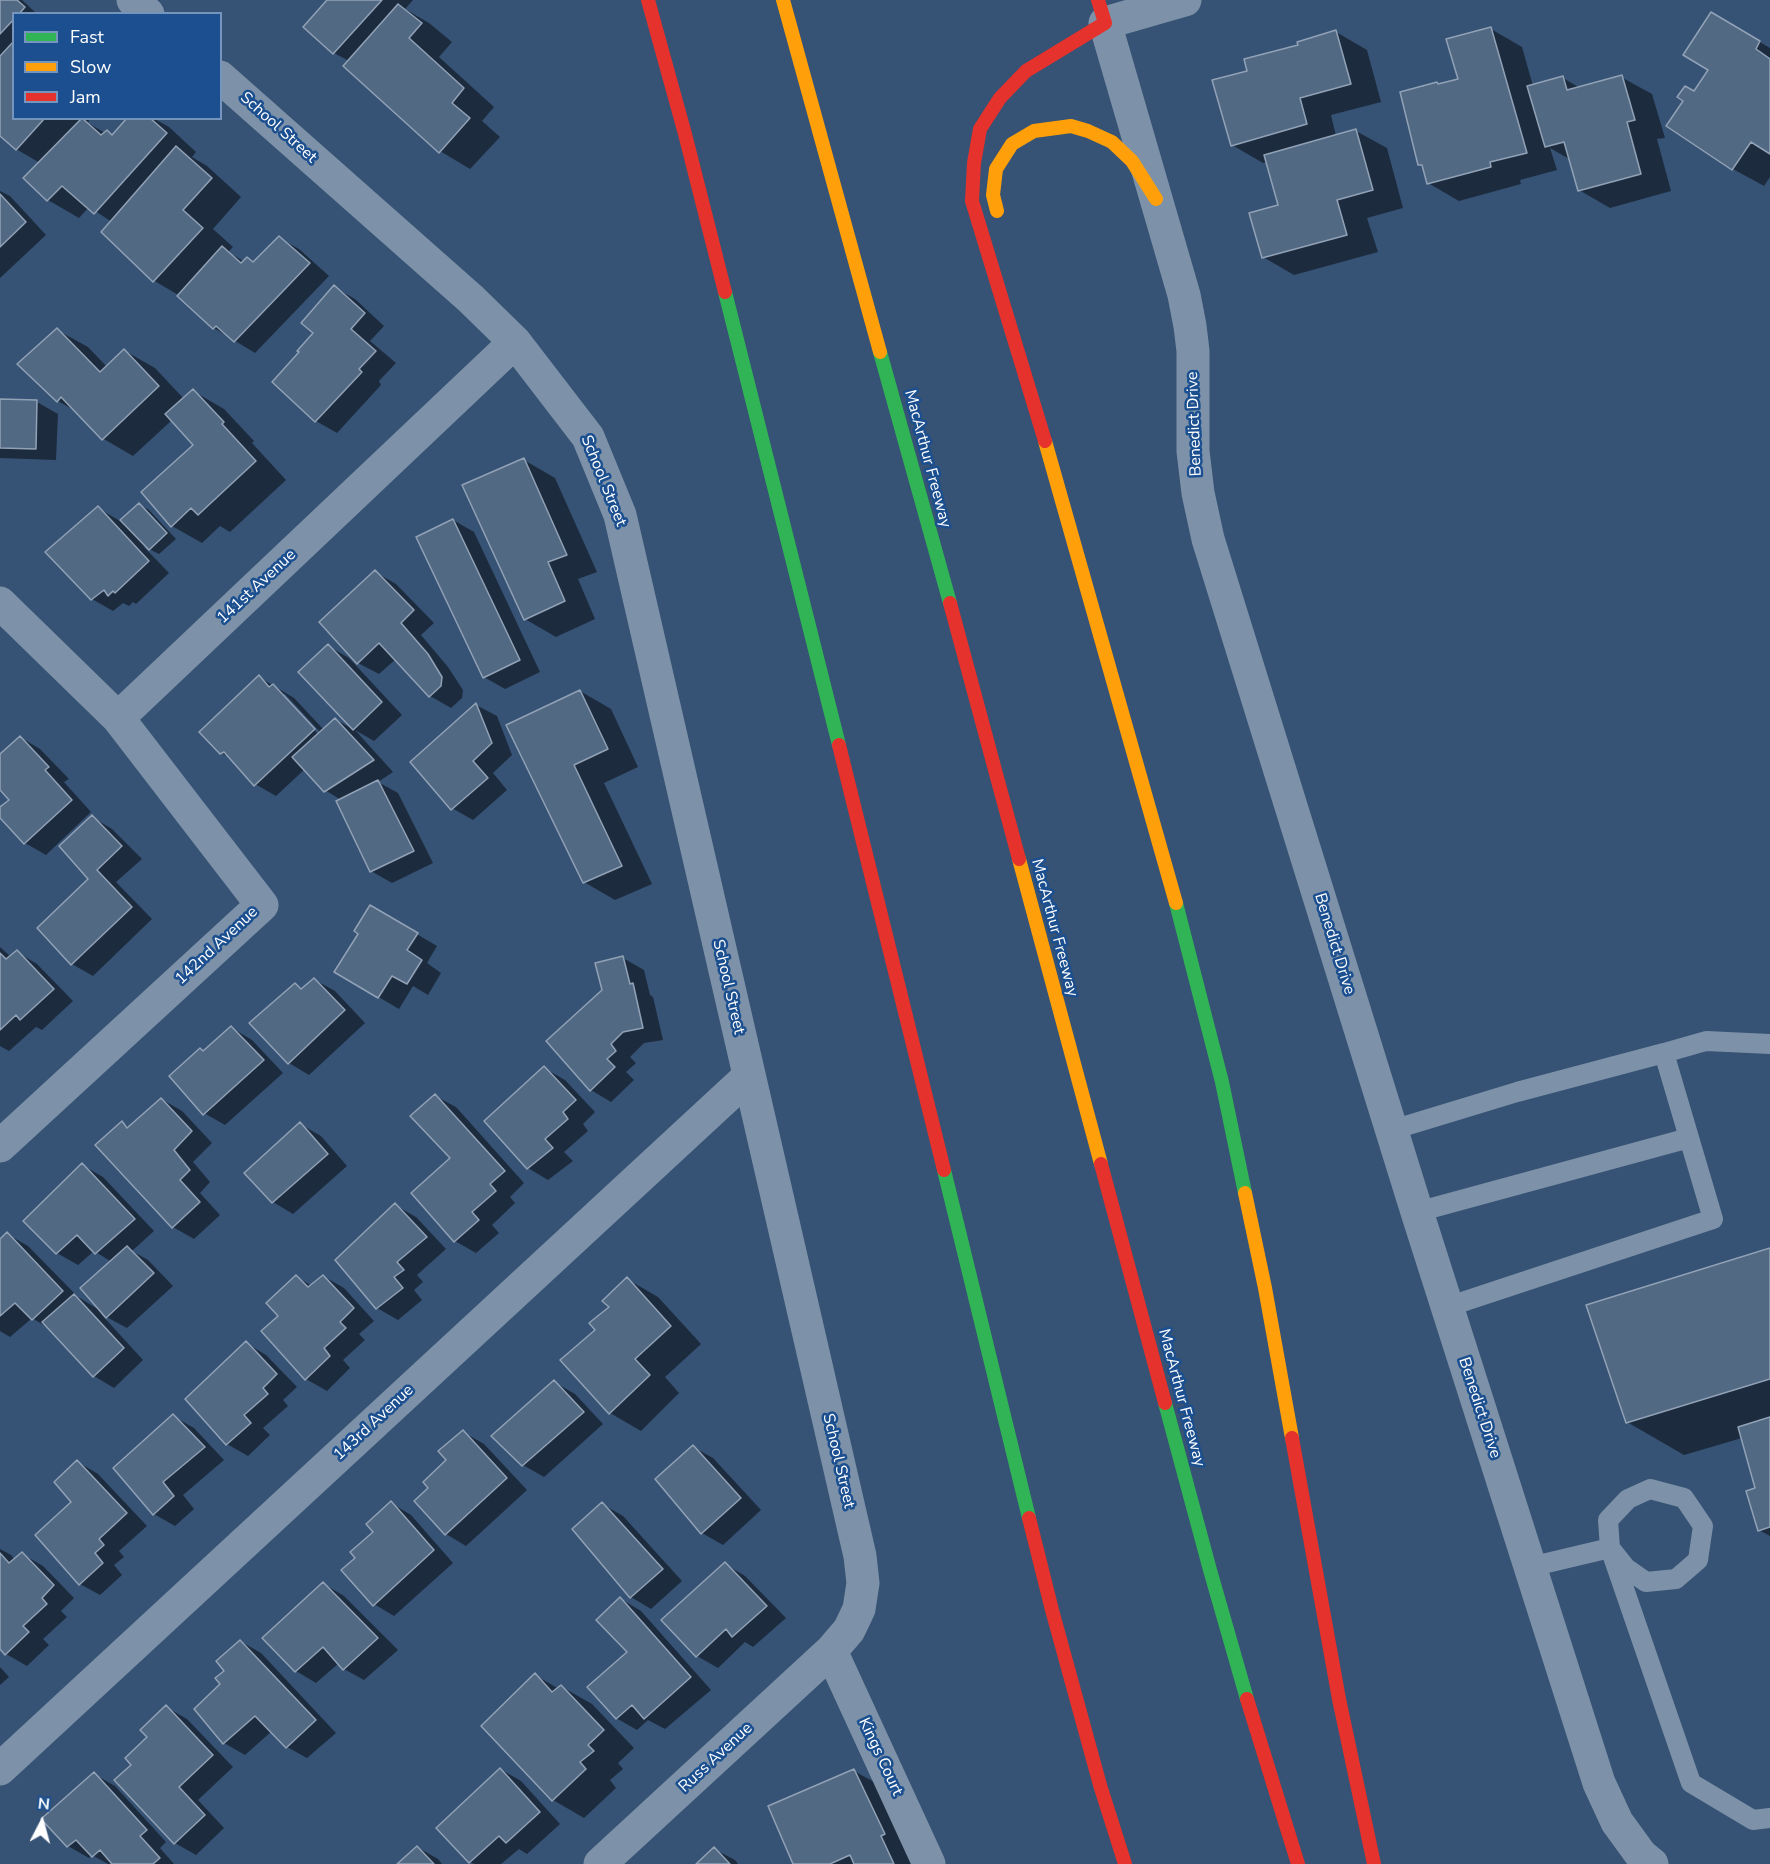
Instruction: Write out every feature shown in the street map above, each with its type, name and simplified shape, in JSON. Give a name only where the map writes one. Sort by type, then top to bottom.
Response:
[{"type":"highway","points":[[648,0],[685,134],[801,593],[1052,1610],[1100,1785],[1125,1864]]},
{"type":"highway","name":"MacArthur Freeway","points":[[783,0],[944,581],[1207,1558],[1258,1736],[1298,1864]]},
{"type":"highway","points":[[1101,11],[1052,54],[1026,71],[1000,98],[980,129],[974,164],[972,201],[1038,416],[1157,831],[1222,1082],[1265,1288],[1339,1699],[1374,1864]]},
{"type":"highway","points":[[1000,230],[993,195],[996,169],[1012,144],[1034,131],[1071,126],[1112,142],[1132,161],[1156,199]]},
{"type":"highway","points":[[1010,276],[1038,416]]},
{"type":"street","points":[[133,0],[146,12]]},
{"type":"street","points":[[1101,11],[1185,0]]},
{"type":"street","name":"Benedict Drive","points":[[1101,11],[1184,296],[1193,351],[1193,451],[1198,493],[1208,539],[1417,1212],[1599,1783],[1617,1822],[1641,1855],[1652,1864]]},
{"type":"street","name":"School Street","points":[[222,79],[471,298],[515,342],[588,437],[620,515],[860,1556],[863,1583],[859,1610],[849,1630],[831,1651]]},
{"type":"street","name":"141st Avenue","points":[[118,718],[515,342]]},
{"type":"street","points":[[0,603],[118,718]]},
{"type":"street","name":"142nd Avenue","points":[[0,1146],[262,905],[118,718]]},
{"type":"street","name":"143rd Avenue","points":[[0,1769],[748,1077]]},
{"type":"street","name":"Russ Avenue","points":[[600,1864],[831,1651]]},
{"type":"street","name":"Kings Court","points":[[831,1651],[928,1864]]},
{"type":"lane","points":[[1392,1130],[1517,1092],[1706,1041],[1770,1044]]},
{"type":"lane","points":[[1447,1307],[1713,1219],[1664,1053]]},
{"type":"lane","points":[[1417,1212],[1689,1138]]},
{"type":"lane","points":[[1610,1548],[1626,1568],[1646,1582],[1676,1579],[1698,1560],[1703,1526],[1684,1498],[1650,1489],[1628,1499],[1608,1520],[1610,1548],[1691,1783],[1753,1820],[1770,1818]]},
{"type":"lane","points":[[1530,1567],[1610,1548]]},
{"type":"building","points":[[0,0],[17,0],[25,7],[21,12],[12,12],[12,21],[0,34]]},
{"type":"building","points":[[327,0],[382,0],[333,54],[303,27]]},
{"type":"building","points":[[398,4],[422,23],[409,38],[464,88],[452,103],[470,118],[439,153],[343,66]]},
{"type":"building","points":[[1711,12],[1760,41],[1756,49],[1770,59],[1770,154],[1751,142],[1732,170],[1666,126],[1683,101],[1677,97],[1685,86],[1694,91],[1708,70],[1683,55]]},
{"type":"building","points":[[1491,27],[1527,153],[1490,162],[1491,167],[1427,184],[1422,165],[1418,165],[1400,92],[1458,79],[1446,39]]},
{"type":"building","points":[[1336,30],[1351,84],[1300,98],[1307,124],[1231,146],[1212,80],[1247,71],[1244,59],[1298,45],[1297,42]]},
{"type":"building","points":[[12,43],[12,120],[43,120],[16,150],[0,136],[0,56]]},
{"type":"building","points":[[1622,75],[1635,120],[1627,122],[1641,174],[1578,191],[1564,142],[1545,147],[1527,86],[1563,76],[1567,90]]},
{"type":"building","points":[[80,120],[84,120],[101,135],[107,130],[112,135],[125,120],[152,120],[167,133],[94,214],[62,186],[47,201],[23,178]]},
{"type":"building","points":[[1356,129],[1373,190],[1337,200],[1347,235],[1262,258],[1249,213],[1278,205],[1264,155]]},
{"type":"building","points":[[176,146],[212,178],[183,210],[203,228],[153,282],[101,232]]},
{"type":"building","points":[[0,194],[26,222],[0,247]]},
{"type":"building","points":[[279,236],[310,263],[234,342],[216,326],[213,329],[177,296],[222,246],[241,263],[247,257],[253,262]]},
{"type":"building","points":[[334,285],[365,313],[351,329],[376,351],[359,369],[362,372],[315,422],[272,382],[313,333],[301,323]]},
{"type":"building","points":[[57,328],[100,372],[124,349],[159,386],[102,440],[61,397],[57,402],[17,364]]},
{"type":"building","points":[[193,389],[256,461],[198,515],[191,508],[171,527],[141,492],[193,445],[165,414]]},
{"type":"building","points":[[0,399],[37,400],[36,449],[0,448]]},
{"type":"building","points":[[524,458],[567,555],[548,562],[565,601],[524,620],[462,485]]},
{"type":"building","points":[[139,503],[167,533],[149,550],[120,520]]},
{"type":"building","points":[[98,506],[149,561],[115,593],[113,591],[108,596],[104,590],[91,600],[45,552]]},
{"type":"building","points":[[453,519],[520,660],[483,678],[416,537]]},
{"type":"building","points":[[375,570],[414,610],[401,623],[428,654],[442,677],[441,686],[429,697],[379,643],[357,664],[319,622]]},
{"type":"building","points":[[328,644],[382,702],[353,730],[298,672]]},
{"type":"building","points":[[259,675],[269,687],[273,684],[315,729],[254,786],[224,752],[220,754],[199,732]]},
{"type":"building","points":[[580,690],[608,749],[574,765],[622,866],[583,883],[506,725]]},
{"type":"building","points":[[476,703],[492,743],[473,761],[488,778],[451,810],[410,762]]},
{"type":"building","points":[[335,718],[374,760],[324,792],[292,757]]},
{"type":"building","points":[[20,736],[49,767],[45,770],[72,800],[24,844],[0,818],[0,807],[9,800],[0,790],[0,754]]},
{"type":"building","points":[[378,780],[414,851],[370,872],[336,801]]},
{"type":"building","points":[[92,815],[122,846],[97,870],[132,907],[71,965],[37,928],[88,879],[59,846]]},
{"type":"building","points":[[370,905],[418,933],[407,950],[422,960],[407,984],[392,976],[378,998],[334,972],[358,934],[354,931]]},
{"type":"building","points":[[17,950],[54,989],[20,1020],[16,1015],[0,1030],[0,953],[6,959]]},
{"type":"building","points":[[623,956],[630,984],[633,983],[643,1028],[623,1032],[611,1044],[616,1051],[607,1059],[615,1067],[590,1091],[546,1041],[602,990],[595,963]]},
{"type":"building","points":[[314,978],[345,1010],[288,1064],[249,1023],[295,983],[301,989]]},
{"type":"building","points":[[231,1026],[264,1060],[203,1115],[169,1076],[200,1048],[203,1051]]},
{"type":"building","points":[[544,1066],[576,1100],[563,1112],[568,1119],[545,1139],[553,1148],[527,1169],[484,1121]]},
{"type":"building","points":[[435,1094],[505,1171],[490,1184],[496,1191],[472,1212],[479,1220],[454,1242],[411,1193],[450,1158],[410,1116]]},
{"type":"building","points":[[161,1098],[192,1131],[174,1150],[190,1170],[180,1180],[200,1202],[172,1228],[95,1145],[122,1121],[127,1128]]},
{"type":"building","points":[[300,1122],[328,1154],[272,1203],[244,1173]]},
{"type":"building","points":[[82,1163],[135,1219],[95,1254],[77,1235],[56,1254],[23,1221]]},
{"type":"building","points":[[395,1203],[427,1237],[397,1262],[404,1270],[394,1277],[403,1288],[376,1309],[335,1260]]},
{"type":"building","points":[[7,1232],[63,1291],[32,1320],[15,1303],[0,1316],[0,1239]]},
{"type":"building","points":[[127,1246],[154,1273],[106,1318],[80,1288]]},
{"type":"building","points":[[1770,1248],[1770,1379],[1626,1423],[1586,1305]]},
{"type":"building","points":[[296,1275],[308,1287],[323,1275],[354,1308],[340,1322],[346,1328],[324,1348],[330,1356],[305,1380],[261,1331],[278,1316],[266,1303]]},
{"type":"building","points":[[627,1277],[671,1326],[635,1359],[650,1375],[609,1414],[560,1360],[595,1330],[589,1323],[609,1307],[602,1301]]},
{"type":"building","points":[[74,1294],[124,1348],[93,1377],[42,1322]]},
{"type":"building","points":[[246,1341],[277,1374],[263,1388],[268,1394],[244,1415],[251,1423],[226,1445],[185,1399]]},
{"type":"building","points":[[554,1380],[584,1412],[522,1466],[491,1436]]},
{"type":"building","points":[[173,1414],[205,1447],[163,1482],[174,1496],[153,1515],[113,1468]]},
{"type":"building","points":[[1770,1417],[1770,1527],[1758,1531],[1746,1491],[1755,1488],[1738,1427]]},
{"type":"building","points":[[463,1430],[507,1478],[445,1535],[414,1501],[428,1488],[423,1482],[446,1460],[438,1451]]},
{"type":"building","points":[[693,1445],[741,1498],[701,1534],[655,1479]]},
{"type":"building","points":[[77,1460],[127,1513],[99,1539],[104,1545],[95,1553],[103,1563],[79,1585],[35,1535],[71,1502],[54,1482]]},
{"type":"building","points":[[391,1501],[434,1550],[373,1606],[341,1570],[355,1558],[350,1552],[373,1532],[366,1524]]},
{"type":"building","points":[[602,1502],[663,1569],[630,1598],[572,1529]]},
{"type":"building","points":[[22,1552],[54,1585],[42,1598],[47,1604],[23,1626],[29,1632],[5,1655],[0,1649],[0,1553],[9,1563]]},
{"type":"building","points":[[725,1562],[767,1606],[732,1637],[726,1629],[696,1657],[661,1620]]},
{"type":"building","points":[[323,1582],[378,1638],[343,1670],[323,1647],[295,1672],[262,1638]]},
{"type":"building","points":[[620,1597],[691,1677],[644,1719],[632,1705],[616,1719],[587,1687],[627,1652],[596,1620]]},
{"type":"building","points":[[240,1640],[316,1720],[286,1748],[255,1716],[223,1744],[194,1709],[220,1684],[215,1678],[224,1671],[216,1661]]},
{"type":"building","points":[[535,1673],[552,1692],[561,1685],[604,1730],[588,1745],[594,1751],[580,1762],[586,1769],[552,1801],[481,1726]]},
{"type":"building","points":[[166,1705],[213,1755],[179,1787],[205,1815],[174,1844],[114,1780],[131,1765],[125,1758],[147,1737],[140,1730]]},
{"type":"building","points":[[500,1768],[540,1812],[506,1843],[499,1836],[469,1863],[436,1828]]},
{"type":"building","points":[[854,1769],[885,1834],[881,1836],[894,1864],[854,1864],[850,1855],[830,1864],[793,1864],[768,1806]]},
{"type":"building","points":[[94,1772],[147,1830],[140,1836],[160,1858],[153,1864],[112,1864],[100,1850],[92,1857],[76,1840],[67,1847],[41,1819]]},
{"type":"building","points":[[417,1846],[434,1864],[397,1864]]},
{"type":"building","points":[[714,1847],[730,1864],[696,1864]]},
{"type":"traffic: fast","points":[[725,292],[839,745]]},
{"type":"traffic: fast","points":[[880,352],[950,603]]},
{"type":"traffic: fast","points":[[1176,903],[1222,1082],[1245,1193]]},
{"type":"traffic: fast","points":[[944,1170],[1029,1518]]},
{"type":"traffic: fast","points":[[1165,1403],[1247,1699]]},
{"type":"traffic: slow","points":[[783,0],[880,352]]},
{"type":"traffic: slow","points":[[997,211],[993,195],[996,169],[1012,144],[1034,131],[1071,126],[1112,142],[1132,161],[1156,199]]},
{"type":"traffic: slow","points":[[1045,441],[1176,903]]},
{"type":"traffic: slow","points":[[1019,859],[1101,1164]]},
{"type":"traffic: slow","points":[[1245,1193],[1292,1438]]},
{"type":"traffic: jam","points":[[648,0],[725,292]]},
{"type":"traffic: jam","points":[[1098,0],[1105,23]]},
{"type":"traffic: jam","points":[[1045,441],[972,201],[974,163],[980,129],[1000,98],[1026,71],[1105,23]]},
{"type":"traffic: jam","points":[[950,603],[1019,859]]},
{"type":"traffic: jam","points":[[839,745],[944,1170]]},
{"type":"traffic: jam","points":[[1101,1164],[1165,1403]]},
{"type":"traffic: jam","points":[[1292,1438],[1339,1699],[1374,1864]]},
{"type":"traffic: jam","points":[[1029,1518],[1100,1785],[1125,1864]]},
{"type":"traffic: jam","points":[[1247,1699],[1298,1864]]}]
